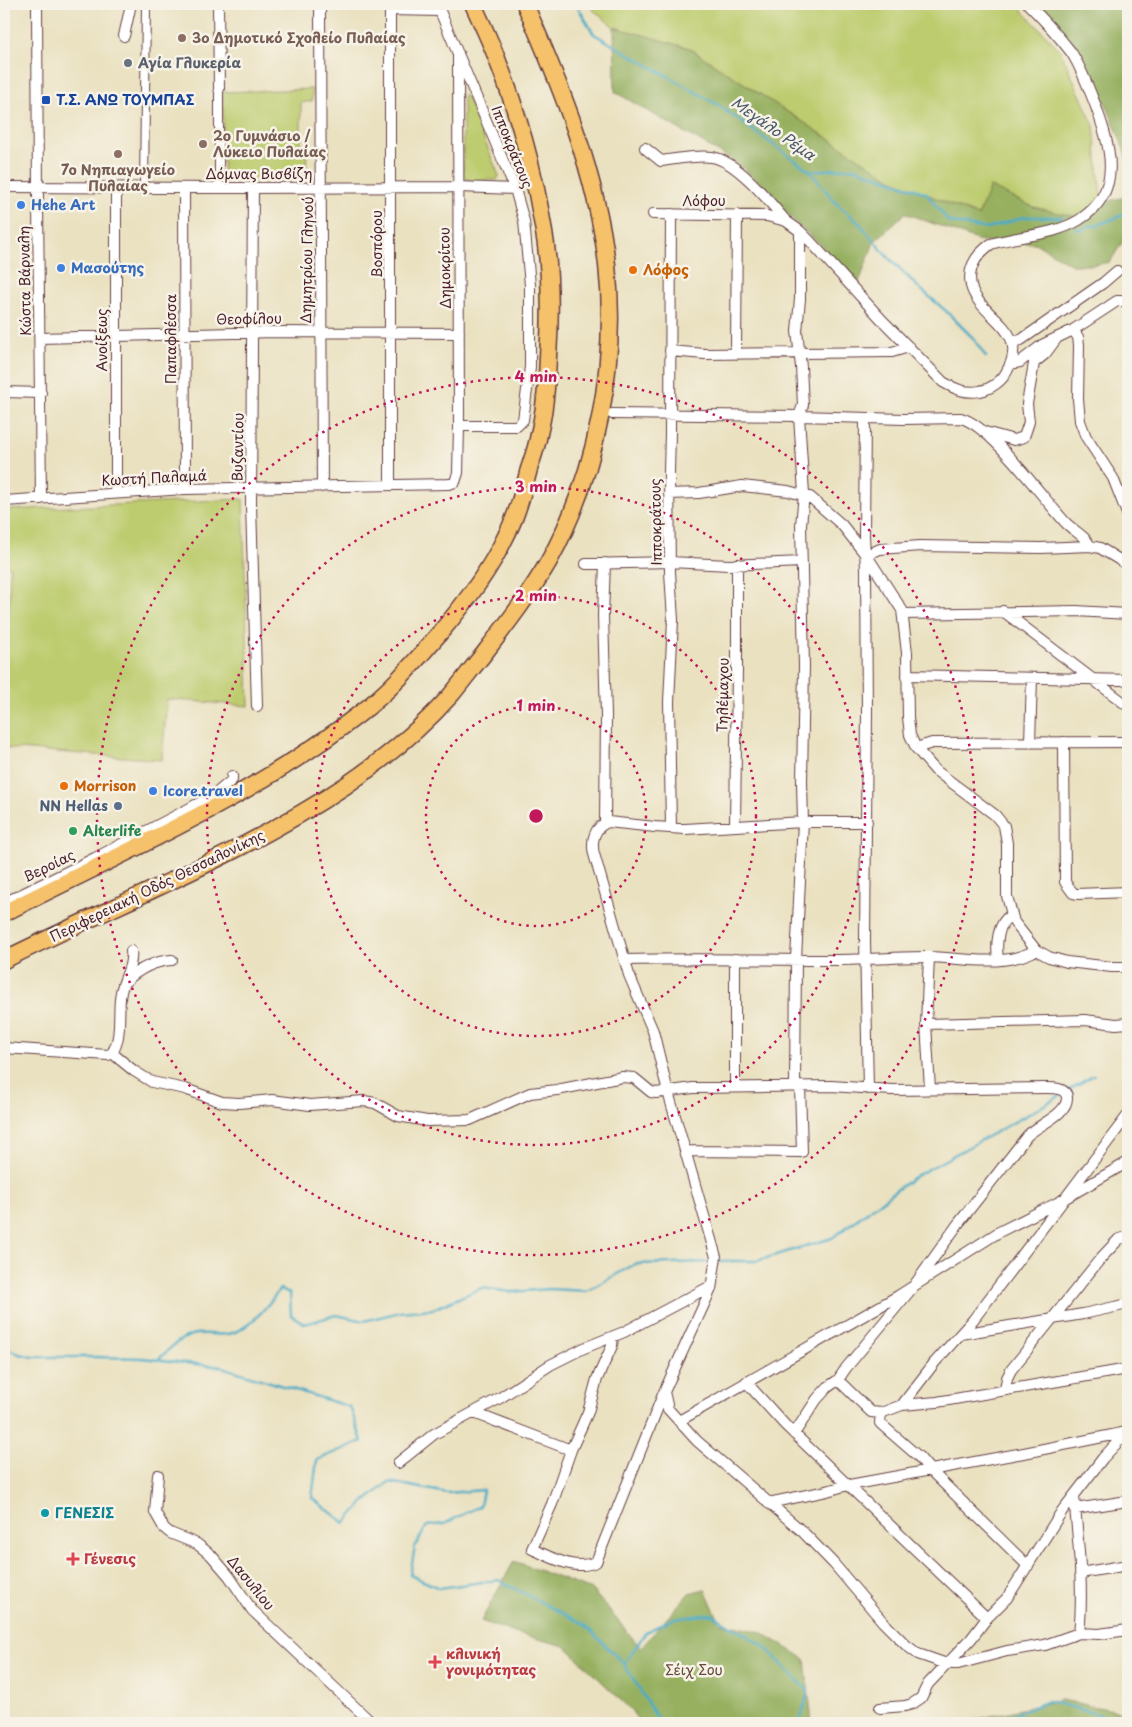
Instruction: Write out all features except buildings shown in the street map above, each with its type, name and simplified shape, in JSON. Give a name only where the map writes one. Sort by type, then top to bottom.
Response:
[{"type":"highway","points":[[4,913],[230,798],[298,757],[355,718],[390,688],[423,654],[480,579],[507,535],[526,484],[540,432],[546,394],[550,340],[549,293],[544,228],[532,173],[517,117],[500,68],[473,4]]},
{"type":"highway","name":"Περιφερειακή Οδός Θεσσαλονίκης","points":[[4,960],[215,861],[304,812],[368,770],[403,742],[452,693],[502,632],[550,560],[579,491],[598,425],[607,370],[609,290],[605,247],[595,194],[563,96],[525,4]]},
{"type":"street","name":"Κώστα Βάρναλη","points":[[37,4],[41,499]]},
{"type":"street","points":[[124,36],[131,4]]},
{"type":"street","points":[[144,188],[146,4]]},
{"type":"street","points":[[218,4],[219,188]]},
{"type":"street","name":"Δημητρίου Γληνού","points":[[320,4],[322,487]]},
{"type":"street","points":[[645,148],[661,161],[693,157],[713,157],[745,176],[786,221],[800,231],[909,348],[944,382],[962,391],[972,392],[991,387],[1006,374],[1012,357],[1012,342],[1005,327],[975,295],[970,277],[975,259],[982,250],[991,244],[1058,229],[1080,220],[1096,205],[1104,192],[1108,184],[1111,166],[1106,134],[1081,70],[1072,53],[1028,4]]},
{"type":"street","points":[[390,7],[439,8]]},
{"type":"street","name":"Βοσπόρου","points":[[390,7],[390,485]]},
{"type":"street","name":"Ιπποκράτους","points":[[439,8],[515,188],[526,230],[530,304],[530,367],[523,420],[516,426],[459,426]]},
{"type":"street","name":"Δημοκρίτου","points":[[455,482],[458,473],[459,426],[458,52]]},
{"type":"street","name":"Δόμνας Βισβίζη","points":[[4,187],[515,188]]},
{"type":"street","name":"Ανοίξεως","points":[[116,188],[116,493]]},
{"type":"street","name":"Παπαφλέσσα","points":[[184,188],[185,489]]},
{"type":"street","name":"Βυζαντίου","points":[[253,188],[251,488],[257,706]]},
{"type":"street","name":"Λόφου","points":[[654,214],[767,216],[786,221]]},
{"type":"street","name":"Ιπποκράτους","points":[[671,214],[669,415],[670,562],[673,620],[669,702],[671,828]]},
{"type":"street","points":[[736,352],[737,215]]},
{"type":"street","points":[[685,1151],[802,1152],[798,1086],[796,959],[803,822],[804,641],[801,525],[804,494],[799,416],[803,405],[802,368],[797,331],[800,300],[800,231]]},
{"type":"street","points":[[1012,342],[1021,340],[1117,271]]},
{"type":"street","points":[[1010,364],[1020,362],[1034,350],[1073,330],[1117,301],[1128,301]]},
{"type":"street","points":[[1073,330],[1078,337],[1079,345],[1078,399],[1080,422],[1086,437],[1112,478],[1128,516]]},
{"type":"street","name":"Θεοφίλου","points":[[40,338],[184,334],[459,334]]},
{"type":"street","points":[[982,431],[1014,440],[1024,437],[1029,422],[1027,404],[1034,363],[1045,354],[1056,338]]},
{"type":"street","points":[[670,351],[694,354],[736,352],[892,352],[909,348]]},
{"type":"street","points":[[4,392],[41,392]]},
{"type":"street","points":[[612,414],[904,419],[961,418],[968,420],[982,431],[1023,473],[1067,524],[1086,540],[1090,546]]},
{"type":"street","points":[[865,418],[864,536],[866,555],[866,959],[868,1089]]},
{"type":"street","name":"Κωστή Παλαμά","points":[[4,501],[185,489],[451,484],[455,482]]},
{"type":"street","points":[[669,494],[752,486],[804,494],[817,501],[842,525],[866,555],[903,614],[906,636],[909,728],[916,748],[935,770],[996,815],[1004,826],[1008,843],[1007,896],[1011,915],[1019,930],[1041,954],[1058,960],[1112,967],[1128,967]]},
{"type":"street","points":[[866,555],[880,549],[920,546],[1032,548],[1090,546],[1104,549],[1123,562],[1128,562]]},
{"type":"street","points":[[586,564],[802,562]]},
{"type":"street","points":[[605,563],[602,616],[606,715],[605,823]]},
{"type":"street","name":"Τηλέμαχου","points":[[735,826],[737,564]]},
{"type":"street","points":[[903,614],[1003,611],[1076,611],[1128,614]]},
{"type":"street","points":[[1003,611],[1128,706]]},
{"type":"street","points":[[907,674],[1128,680]]},
{"type":"street","points":[[1030,742],[1032,678]]},
{"type":"street","points":[[1064,742],[1065,882],[1073,893],[1077,894],[1128,892]]},
{"type":"street","points":[[916,748],[932,744],[1128,742]]},
{"type":"street","name":"Βεροίας","points":[[4,903],[95,858],[214,795],[232,780],[232,776]]},
{"type":"street","points":[[613,1337],[612,1346],[597,1379],[588,1412],[532,1549],[573,1565],[587,1566],[596,1562],[664,1392],[711,1286],[716,1257],[668,1092],[653,1031],[634,987],[625,960],[593,847],[594,835],[605,823],[613,822],[671,828],[803,822],[867,822]]},
{"type":"street","points":[[998,959],[997,949],[1003,922],[1005,918],[1011,915]]},
{"type":"street","points":[[625,960],[735,958],[828,960],[929,957],[977,961],[1017,958],[1026,956],[1036,950]]},
{"type":"street","points":[[4,1048],[108,1055],[112,1053],[117,1039],[119,1001],[131,962],[131,951]]},
{"type":"street","points":[[929,957],[926,1024],[930,1089]]},
{"type":"street","points":[[735,958],[735,1087]]},
{"type":"street","points":[[125,982],[132,975],[152,964],[172,960]]},
{"type":"street","points":[[926,1024],[1086,1020],[1116,1024],[1128,1023]]},
{"type":"street","points":[[112,1053],[134,1071],[152,1082],[185,1089],[222,1102],[240,1103],[272,1100],[310,1105],[364,1101],[375,1104],[398,1116],[428,1121],[470,1120],[487,1114],[530,1093],[558,1090],[622,1077],[634,1078],[650,1092],[656,1093],[693,1088],[798,1086],[892,1090],[1058,1089],[1065,1092],[1067,1100],[1065,1106],[1056,1116],[1040,1125],[1027,1136],[958,1224],[913,1287],[838,1380],[828,1387],[817,1399],[794,1434]]},
{"type":"street","points":[[902,1405],[935,1362],[961,1334],[1128,1115]]},
{"type":"street","points":[[678,1421],[913,1287],[999,1232],[1063,1200],[1128,1162]]},
{"type":"street","points":[[1005,1390],[1007,1378],[1011,1370],[1050,1319],[1101,1258],[1124,1238],[1128,1228]]},
{"type":"street","points":[[398,1463],[434,1434],[500,1398],[550,1365],[584,1348],[613,1337],[711,1286]]},
{"type":"street","points":[[961,1334],[1128,1304]]},
{"type":"street","points":[[838,1380],[869,1410],[881,1413],[902,1405],[932,1403],[1128,1369]]},
{"type":"street","points":[[746,1382],[794,1434],[987,1618]]},
{"type":"street","points":[[664,1392],[668,1409],[697,1441],[803,1532],[828,1557],[883,1622],[918,1654],[947,1664],[973,1661],[1007,1651],[1045,1645],[1079,1633],[1099,1634],[1128,1630]]},
{"type":"street","points":[[474,1413],[571,1450]]},
{"type":"street","points":[[881,1413],[880,1423],[919,1457],[1028,1566]]},
{"type":"street","points":[[768,1502],[849,1485],[1030,1452],[1128,1431]]},
{"type":"street","points":[[880,1708],[905,1706],[917,1701],[924,1694],[928,1684],[1007,1598],[1052,1525],[1103,1458],[1128,1431]]},
{"type":"street","name":"Δασυλίου","points":[[158,1475],[155,1510],[164,1528],[170,1533],[197,1544],[211,1555],[229,1576],[252,1610],[372,1723]]},
{"type":"street","points":[[1074,1496],[1080,1573],[1081,1616],[1079,1633]]},
{"type":"street","points":[[1075,1510],[1128,1501]]},
{"type":"street","points":[[1080,1573],[1128,1565]]},
{"type":"green space","points":[[586,4],[1016,4],[1060,50],[1094,126],[1101,197],[1082,219],[1033,207],[990,187],[978,216],[891,179],[689,48],[614,27]]},
{"type":"green space","points":[[1039,4],[1128,4],[1128,162],[1112,119],[1093,78],[1069,39]]},
{"type":"green space","points":[[614,27],[689,48],[891,179],[978,216],[990,187],[1033,207],[1082,218],[1108,202],[1128,197],[1128,233],[1110,262],[1092,265],[1072,265],[1035,243],[982,242],[905,213],[874,242],[857,288],[819,243],[798,225],[757,180],[734,161],[615,92]]},
{"type":"green space","points":[[312,89],[312,101],[301,103],[301,149],[307,150],[306,174],[313,174],[313,177],[223,178],[223,92]]},
{"type":"green space","points":[[464,95],[467,97],[499,176],[497,180],[468,180],[463,176]]},
{"type":"green space","points":[[243,499],[249,706],[167,699],[162,760],[4,748],[4,638],[8,638],[10,567],[4,566],[4,510]]},
{"type":"green space","name":"Σέιχ Σου","points":[[514,1561],[592,1590],[641,1648],[689,1593],[705,1589],[720,1623],[761,1632],[805,1659],[812,1723],[640,1723],[631,1710],[565,1646],[515,1633],[481,1621]]},
{"type":"green space","points":[[1061,1700],[1128,1713],[1128,1723],[960,1723]]},
{"type":"waterway","name":"Μεγάλο Ρέμα","points":[[576,4],[594,34],[718,105],[810,171],[854,168],[926,193],[949,222],[987,229],[1024,217],[1062,217]]},
{"type":"waterway","points":[[810,171],[836,203],[860,224],[886,255],[973,338],[986,357]]},
{"type":"waterway","name":"Μεγάλο Ρέμα","points":[[1076,229],[1081,230],[1091,225],[1095,226],[1128,213]]},
{"type":"waterway","points":[[1067,1091],[1094,1075]]},
{"type":"waterway","points":[[718,1261],[757,1261],[832,1238],[914,1177],[1063,1094]]},
{"type":"waterway","points":[[158,1360],[174,1345],[187,1337],[197,1334],[230,1334],[242,1329],[260,1314],[280,1289],[290,1293],[291,1315],[305,1324],[336,1315],[364,1321],[400,1312],[433,1309],[482,1288],[511,1292],[549,1289],[587,1291],[635,1264],[713,1262]]},
{"type":"waterway","points":[[4,1346],[19,1354],[33,1357],[142,1358],[222,1367],[350,1407],[362,1441],[317,1460],[312,1498],[345,1523],[362,1504],[389,1482],[447,1493],[483,1490],[480,1506],[444,1524],[427,1526],[415,1546],[410,1575],[439,1588],[498,1580],[585,1625],[624,1664],[646,1632],[673,1619],[711,1614],[764,1646],[808,1691],[800,1723]]},
{"type":"waterway","points":[[624,1664],[660,1723]]},
{"type":"waterway","points":[[993,1723],[1048,1701],[1097,1714],[1121,1723]]},
{"type":"place","name":"3ο Δημοτικό Σχολείο Πυλαίας","points":[[182,38]]},
{"type":"place","name":"Αγία Γλυκερία","points":[[128,63]]},
{"type":"place","name":"Τ.Σ. ΑΝΩ ΤΟΥΜΠΑΣ","points":[[46,100]]},
{"type":"place","name":"2o Γυμνάσιο / Λύκειο Πυλαίας","points":[[203,144]]},
{"type":"place","name":"7ο Νηπιαγωγείο Πυλαίας","points":[[118,154]]},
{"type":"place","name":"Hehe Art","points":[[21,205]]},
{"type":"place","name":"Μασούτης","points":[[61,268]]},
{"type":"place","name":"Λόφος","points":[[633,270]]},
{"type":"place","name":"Morrison","points":[[64,786]]},
{"type":"place","name":"Icore.travel","points":[[153,791]]},
{"type":"place","name":"NN Hellas","points":[[118,806]]},
{"type":"place","name":"Alterlife","points":[[73,831]]},
{"type":"place","name":"ΓΕΝΕΣΙΣ","points":[[45,1513]]},
{"type":"place","name":"Γένεσις","points":[[73,1559]]},
{"type":"place","name":"κλινική γονιμότητας","points":[[435,1662]]}]
